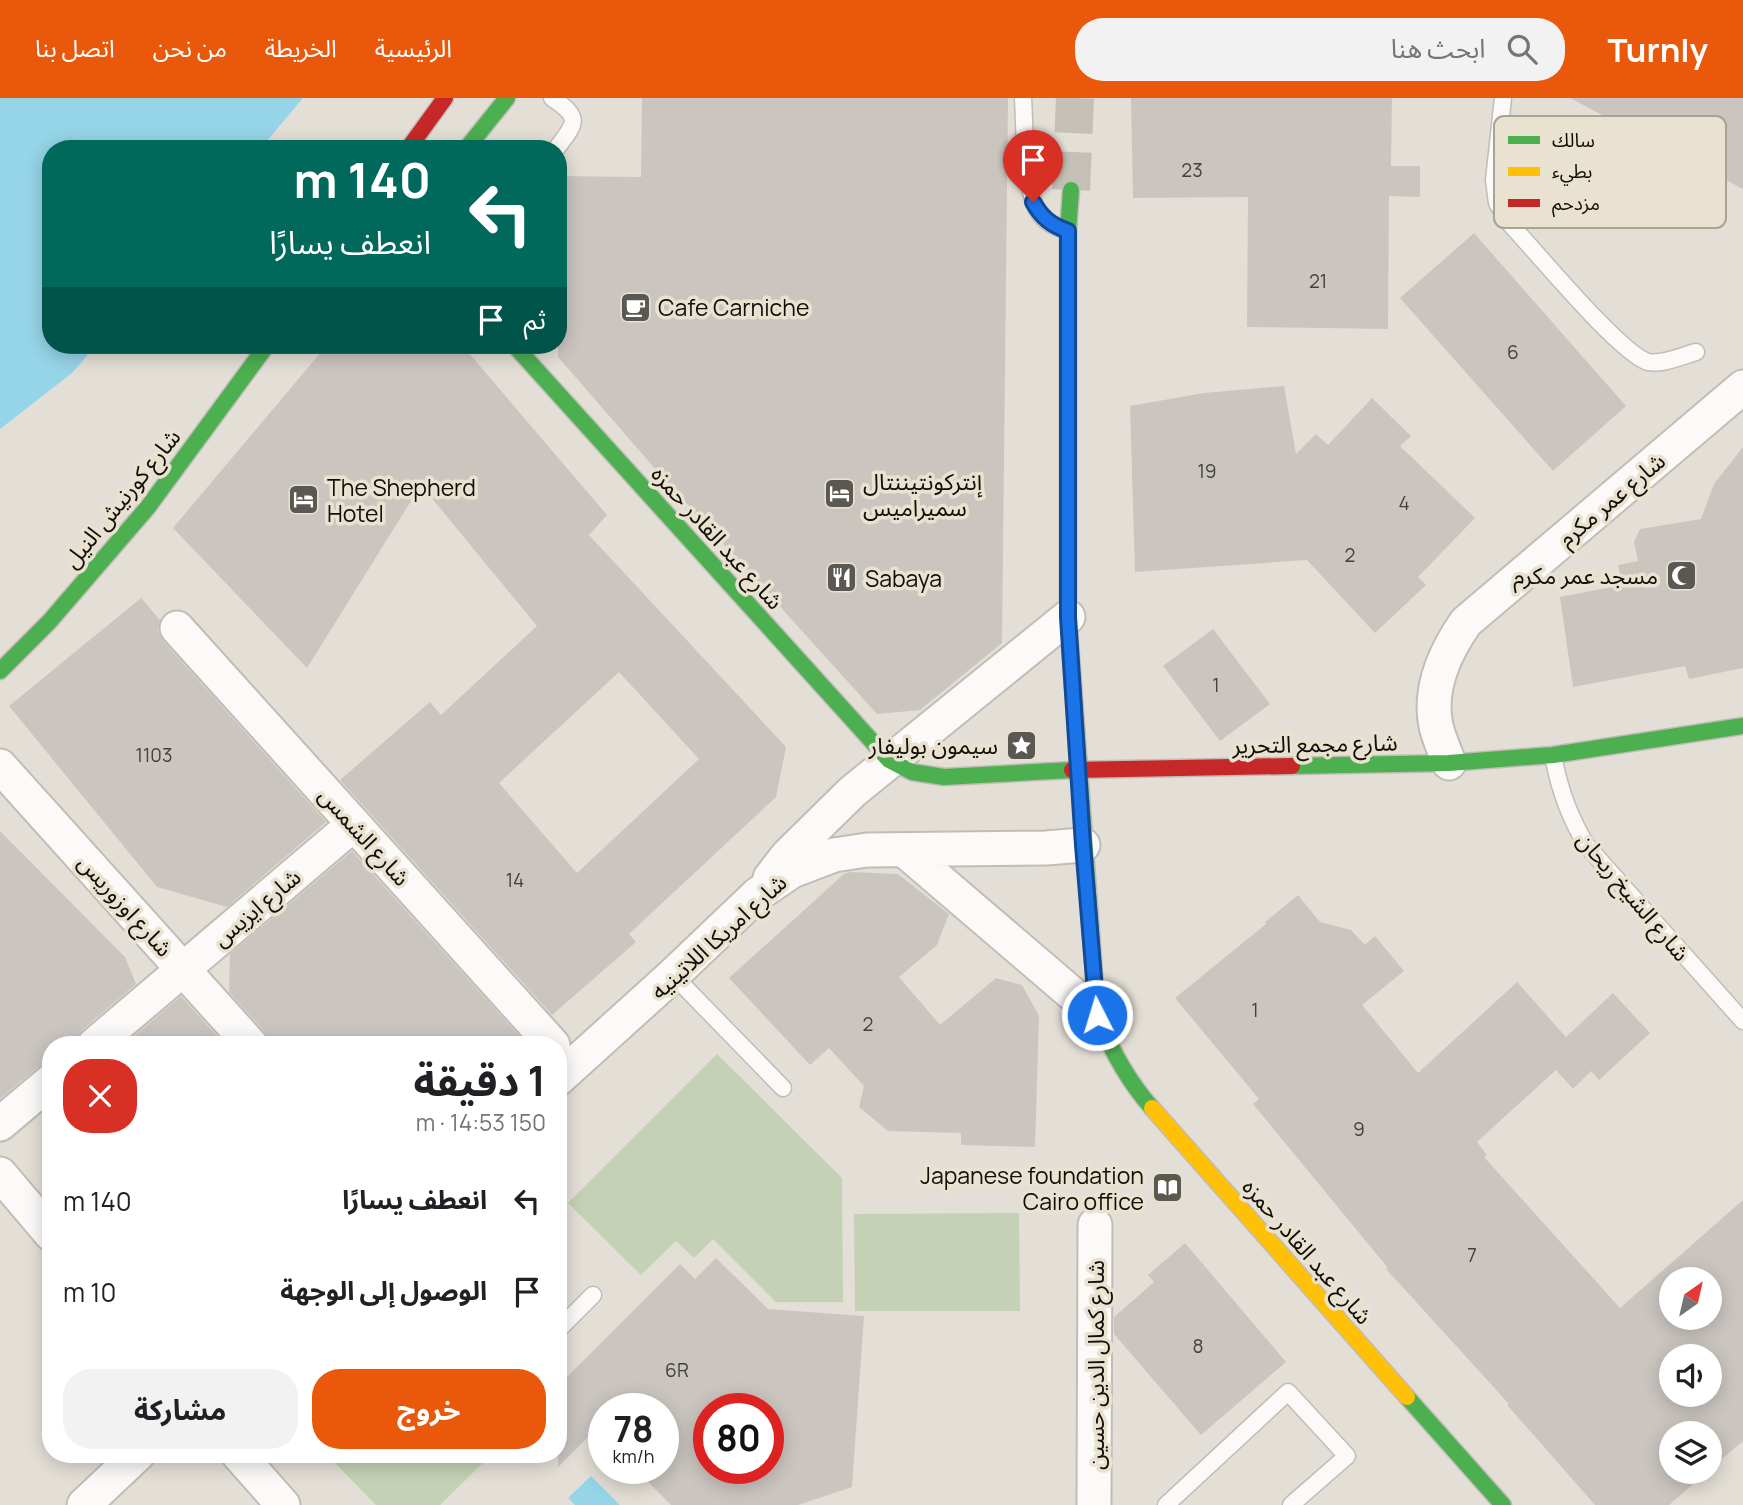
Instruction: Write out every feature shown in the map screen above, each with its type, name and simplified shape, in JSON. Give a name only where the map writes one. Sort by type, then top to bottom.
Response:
[{"type":"main road","points":[[415,140],[445,98]]},
{"type":"main road","points":[[476,140],[507,98]]},
{"type":"main road","points":[[1071,190],[1068,231],[1068,617],[1097,1015]]},
{"type":"main road","name":"شارع كورنيش النيل","points":[[0,671],[49,622],[148,507],[260,354]]},
{"type":"main road","name":"شارع عبد القادر حمزه","points":[[522,354],[889,760]]},
{"type":"main road","name":"شارع مجمع التحرير","points":[[889,760],[912,772],[944,777],[1078,770],[1450,763],[1553,755],[1743,726]]},
{"type":"main road","name":"شارع عبد القادر حمزه","points":[[1097,1015],[1112,1052],[1133,1087],[1503,1505]]},
{"type":"street","name":"شارع عمر مكرم","points":[[1450,763],[1436,726],[1437,682],[1443,660],[1466,622],[1743,387]]},
{"type":"street","points":[[758,894],[787,856],[817,825],[889,760],[1068,617]]},
{"type":"street","name":"شارع الشمس","points":[[177,628],[354,824],[539,1036]]},
{"type":"street","name":"شارع اوزوريس","points":[[0,766],[243,1036]]},
{"type":"street","name":"شارع ايزيس","points":[[105,1036],[354,824]]},
{"type":"street","name":"شارع امريكا اللاتينيه","points":[[567,1055],[673,975],[758,894],[792,871],[834,855],[867,850],[1046,848],[1083,845]]},
{"type":"street","points":[[904,850],[1097,1015]]},
{"type":"street","points":[[0,1124],[42,1089]]},
{"type":"street","points":[[0,1174],[42,1223]]},
{"type":"street","name":"شارع كمال الدين حسين","points":[[1094,1505],[1095,1225]]},
{"type":"street","points":[[83,1505],[128,1463]]},
{"type":"street","points":[[246,1463],[283,1505]]},
{"type":"lane","points":[[1023,98],[1029,187],[1033,202],[1041,216],[1054,226],[1068,231]]},
{"type":"lane","points":[[1501,116],[1503,98]]},
{"type":"lane","points":[[561,100],[571,111],[573,120],[563,140]]},
{"type":"lane","points":[[1514,228],[1622,346],[1648,362],[1664,361],[1696,352]]},
{"type":"lane","name":"شارع الشيخ ريحان","points":[[1553,755],[1562,798],[1587,846],[1743,1021]]},
{"type":"lane","points":[[673,975],[783,1088]]},
{"type":"lane","points":[[567,1321],[593,1295]]},
{"type":"lane","points":[[1166,1505],[1288,1392],[1347,1456],[1291,1505]]},
{"type":"green space","points":[[717,1054],[842,1178],[843,1302],[776,1302],[713,1239],[694,1258],[676,1241],[641,1275],[568,1203]]},
{"type":"green space","points":[[1019,1213],[1020,1311],[855,1311],[854,1214]]},
{"type":"green space","points":[[335,1463],[483,1463],[440,1505],[376,1505]]},
{"type":"water","points":[[0,98],[303,98],[268,140],[42,140],[42,354],[88,354],[72,373],[0,429]]},
{"type":"water","points":[[588,1479],[588,1484],[599,1484],[620,1505],[575,1505],[568,1498]]},
{"type":"building","name":"إنتركونتيننتال سميراميس","points":[[642,98],[1008,98],[1002,643],[920,710],[877,714],[558,357],[558,354],[567,354],[567,176],[641,177]]},
{"type":"building","points":[[1131,98],[1392,98],[1391,166],[1420,166],[1420,197],[1389,196],[1388,329],[1247,327],[1248,197],[1133,198]]},
{"type":"building","points":[[1570,98],[1743,98],[1743,189],[1726,180],[1726,116],[1604,116]]},
{"type":"building","points":[[1474,233],[1626,406],[1553,471],[1400,298]]},
{"type":"building","points":[[319,354],[470,354],[607,515],[589,535],[786,747],[776,797],[629,934],[636,942],[552,1015],[340,780],[430,702],[441,715],[537,626],[421,485],[307,668],[173,528]],"holes":[[[619,672],[699,759],[577,873],[499,783]]]},
{"type":"building","points":[[1284,386],[1296,454],[1316,434],[1328,445],[1372,398],[1411,436],[1400,446],[1475,518],[1418,577],[1426,585],[1375,633],[1307,560],[1135,572],[1130,406],[1204,393]]},
{"type":"building","name":"مسجد عمر مكرم","points":[[1743,447],[1743,668],[1689,679],[1685,666],[1573,687],[1560,597],[1622,585],[1618,565],[1638,561],[1634,542],[1640,529],[1701,519],[1714,484]]},
{"type":"building","points":[[141,598],[160,620],[158,631],[163,641],[326,822],[227,907],[157,887],[9,706]]},
{"type":"building","points":[[1213,629],[1270,704],[1220,741],[1163,666]]},
{"type":"building","points":[[0,831],[125,957],[136,984],[78,1036],[42,1036],[42,1065],[0,1099]]},
{"type":"building","points":[[352,851],[519,1036],[267,1036],[229,992],[230,954]]},
{"type":"building","points":[[845,873],[898,874],[949,914],[937,945],[899,977],[940,1025],[996,978],[1022,985],[1039,1016],[1035,1147],[961,1145],[961,1133],[888,1131],[859,1107],[864,1086],[829,1048],[810,1065],[729,978]]},
{"type":"building","points":[[1298,895],[1320,922],[1351,930],[1365,945],[1375,936],[1404,971],[1362,1005],[1418,1073],[1517,982],[1566,1037],[1613,993],[1650,1033],[1599,1080],[1591,1071],[1573,1089],[1556,1070],[1477,1142],[1487,1155],[1484,1157],[1620,1308],[1659,1274],[1659,1330],[1722,1330],[1722,1267],[1667,1267],[1743,1200],[1743,1441],[1722,1459],[1722,1421],[1659,1421],[1659,1484],[1693,1484],[1669,1505],[1595,1505],[1507,1405],[1509,1404],[1386,1269],[1388,1268],[1253,1104],[1259,1099],[1175,998],[1266,924],[1265,922]]},
{"type":"building","points":[[181,996],[217,1036],[134,1036]]},
{"type":"building","points":[[1185,1243],[1286,1362],[1201,1435],[1114,1334],[1114,1317],[1154,1282],[1148,1275]]},
{"type":"building","points":[[716,1258],[768,1309],[864,1316],[852,1487],[798,1505],[671,1505],[650,1484],[679,1484],[679,1393],[588,1393],[588,1437],[567,1458],[567,1377],[680,1264],[695,1279]]},
{"type":"tunnel","points":[[1071,190],[1075,98]]},
{"type":"traffic: fast","points":[[473,140],[507,98]]},
{"type":"traffic: fast","points":[[1071,190],[1068,231],[1068,617],[1097,1015],[1120,1064],[1152,1108]]},
{"type":"traffic: fast","points":[[0,671],[49,622],[148,507],[260,354]]},
{"type":"traffic: fast","points":[[522,354],[889,760],[912,772],[944,777],[1072,770]]},
{"type":"traffic: fast","points":[[1292,766],[1449,763],[1553,755],[1743,726]]},
{"type":"traffic: fast","points":[[1407,1397],[1503,1505]]},
{"type":"traffic: slow","points":[[1152,1108],[1407,1397]]},
{"type":"traffic: jam","points":[[415,140],[445,98]]},
{"type":"traffic: jam","points":[[1072,770],[1292,766]]},
{"type":"place","name":"Cafe Carniche","points":[[635,307]]},
{"type":"place","name":"إنتركونتيننتال سميراميس","points":[[840,494]]},
{"type":"place","name":"The Shepherd Hotel","points":[[304,500]]},
{"type":"place","name":"مسجد عمر مكرم","points":[[1681,575]]},
{"type":"place","name":"Sabaya","points":[[842,578]]},
{"type":"place","name":"سيمون بوليفار","points":[[1021,745]]},
{"type":"place","name":"Japanese foundation Cairo office","points":[[1167,1188]]},
{"type":"route","points":[[1033,202],[1041,216],[1054,226],[1068,231],[1068,617],[1097,1015]]}]
